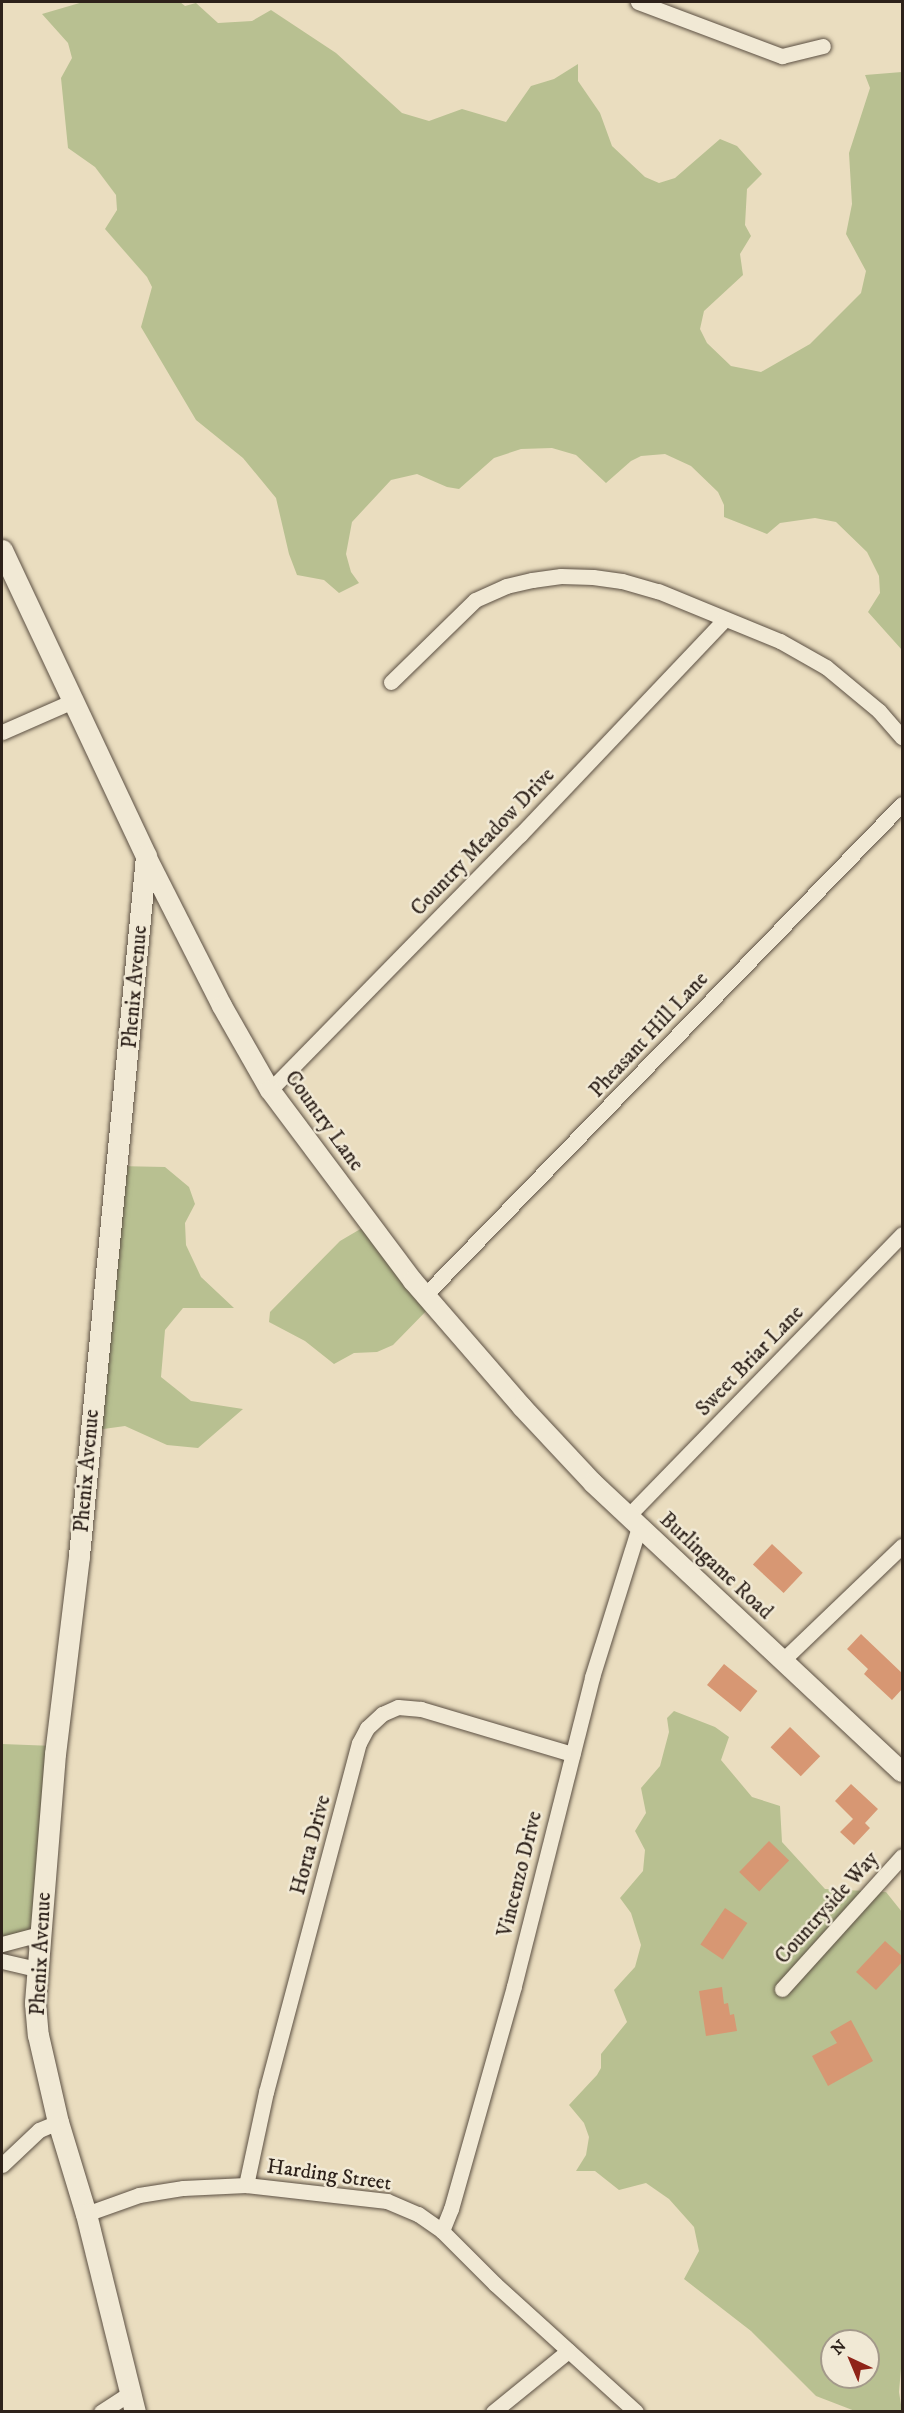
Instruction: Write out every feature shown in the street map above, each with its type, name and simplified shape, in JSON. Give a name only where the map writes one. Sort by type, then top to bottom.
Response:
[{"type":"main road","name":"Phenix Avenue","points":[[2,550],[146,856],[123,1119],[79,1556],[55,1754],[35,2003],[38,2036],[58,2122],[86,2214],[133,2402]]},
{"type":"street","points":[[638,2],[782,56],[823,46]]},
{"type":"street","points":[[391,682],[475,600],[506,586],[561,576],[622,580],[658,591],[724,620],[780,641],[826,667],[879,711],[903,737]]},
{"type":"street","name":"Country Meadow Drive","points":[[270,1090],[488,868],[724,620]]},
{"type":"street","points":[[2,732],[74,701]]},
{"type":"street","name":"Pheasant Hill Lane","points":[[426,1294],[903,804]]},
{"type":"street","name":"Country Lane","points":[[146,856],[222,1006],[270,1090],[413,1281],[506,1387]]},
{"type":"street","name":"Sweet Briar Lane","points":[[634,1522],[903,1234]]},
{"type":"street","name":"Burlingame Road","points":[[506,1387],[569,1458],[634,1522],[903,1773]]},
{"type":"street","name":"Vincenzo Drive","points":[[442,2231],[451,2209],[514,1986],[572,1754],[634,1522]]},
{"type":"street","points":[[783,1660],[903,1546]]},
{"type":"street","name":"Horta Drive","points":[[246,2185],[266,2092],[359,1743],[367,1728],[382,1714],[398,1707],[421,1709],[572,1754]]},
{"type":"street","name":"Countryside Way","points":[[782,1989],[903,1856]]},
{"type":"street","points":[[2,1944],[40,1934]]},
{"type":"street","points":[[2,1961],[38,1969]]},
{"type":"street","points":[[2,2165],[39,2130],[58,2122]]},
{"type":"street","name":"Harding Street","points":[[86,2214],[139,2195],[183,2188],[246,2185],[387,2201],[418,2214],[442,2231],[636,2412]]},
{"type":"street","points":[[493,2412],[568,2351]]},
{"type":"street","points":[[101,2412],[133,2402]]},
{"type":"green space","points":[[83,2],[180,2],[185,6],[196,3],[218,23],[252,21],[271,10],[336,53],[402,113],[429,121],[462,109],[506,122],[531,86],[554,79],[578,64],[578,81],[600,113],[612,146],[645,177],[659,183],[675,178],[720,139],[737,146],[762,174],[747,189],[745,225],[751,236],[740,254],[743,275],[704,311],[700,329],[707,343],[731,366],[761,372],[810,344],[861,293],[866,271],[846,234],[852,204],[849,153],[870,88],[865,75],[902,72],[902,650],[868,612],[880,593],[879,576],[867,552],[836,522],[815,518],[780,523],[767,534],[724,517],[724,505],[718,492],[691,466],[665,454],[641,456],[631,461],[606,483],[576,455],[552,448],[521,449],[494,458],[459,489],[447,487],[417,474],[391,480],[352,522],[346,554],[351,572],[359,583],[339,593],[324,580],[297,575],[289,554],[276,498],[243,458],[196,420],[141,327],[152,287],[147,277],[105,229],[117,210],[116,195],[95,167],[68,148],[61,78],[72,58],[68,43],[42,14]]},
{"type":"green space","points":[[117,1166],[165,1167],[189,1187],[195,1204],[185,1223],[186,1245],[201,1277],[234,1308],[183,1308],[165,1330],[161,1377],[191,1401],[243,1409],[198,1448],[167,1445],[125,1426],[89,1431]]},
{"type":"green space","points":[[369,1224],[434,1303],[393,1345],[377,1352],[354,1353],[334,1364],[305,1341],[269,1322],[270,1312],[340,1241]]},
{"type":"green space","points":[[674,1711],[715,1727],[729,1737],[721,1760],[752,1797],[780,1806],[782,1842],[825,1889],[886,1892],[902,1912],[902,2357],[899,2392],[902,2411],[855,2411],[816,2396],[751,2331],[684,2279],[699,2251],[694,2227],[669,2199],[646,2183],[619,2190],[595,2171],[576,2171],[586,2155],[589,2137],[584,2123],[569,2105],[597,2075],[601,2068],[601,2054],[627,2022],[614,1990],[635,1967],[641,1945],[631,1913],[620,1898],[643,1871],[645,1850],[635,1831],[646,1813],[641,1788],[660,1766],[669,1732],[667,1718]]},
{"type":"green space","points":[[2,1744],[54,1746],[40,1928],[2,1943]]},
{"type":"building","points":[[772,1544],[803,1573],[784,1593],[753,1564]]},
{"type":"building","points":[[861,1634],[903,1674],[903,1688],[892,1700],[864,1674],[868,1669],[847,1649]]},
{"type":"building","points":[[724,1664],[757,1691],[740,1712],[707,1685]]},
{"type":"building","points":[[790,1727],[820,1756],[801,1776],[771,1747]]},
{"type":"building","points":[[851,1784],[878,1809],[865,1823],[870,1828],[854,1845],[840,1832],[853,1819],[835,1801]]},
{"type":"building","points":[[769,1841],[789,1860],[759,1891],[739,1872]]},
{"type":"building","points":[[725,1908],[747,1923],[723,1960],[700,1944]]},
{"type":"building","points":[[885,1941],[903,1957],[903,1961],[876,1990],[856,1972]]},
{"type":"building","points":[[722,1987],[724,2004],[728,2003],[730,2015],[734,2014],[737,2031],[706,2036],[699,1991]]},
{"type":"building","points":[[851,2020],[873,2061],[828,2086],[812,2056],[837,2043],[830,2032]]}]
